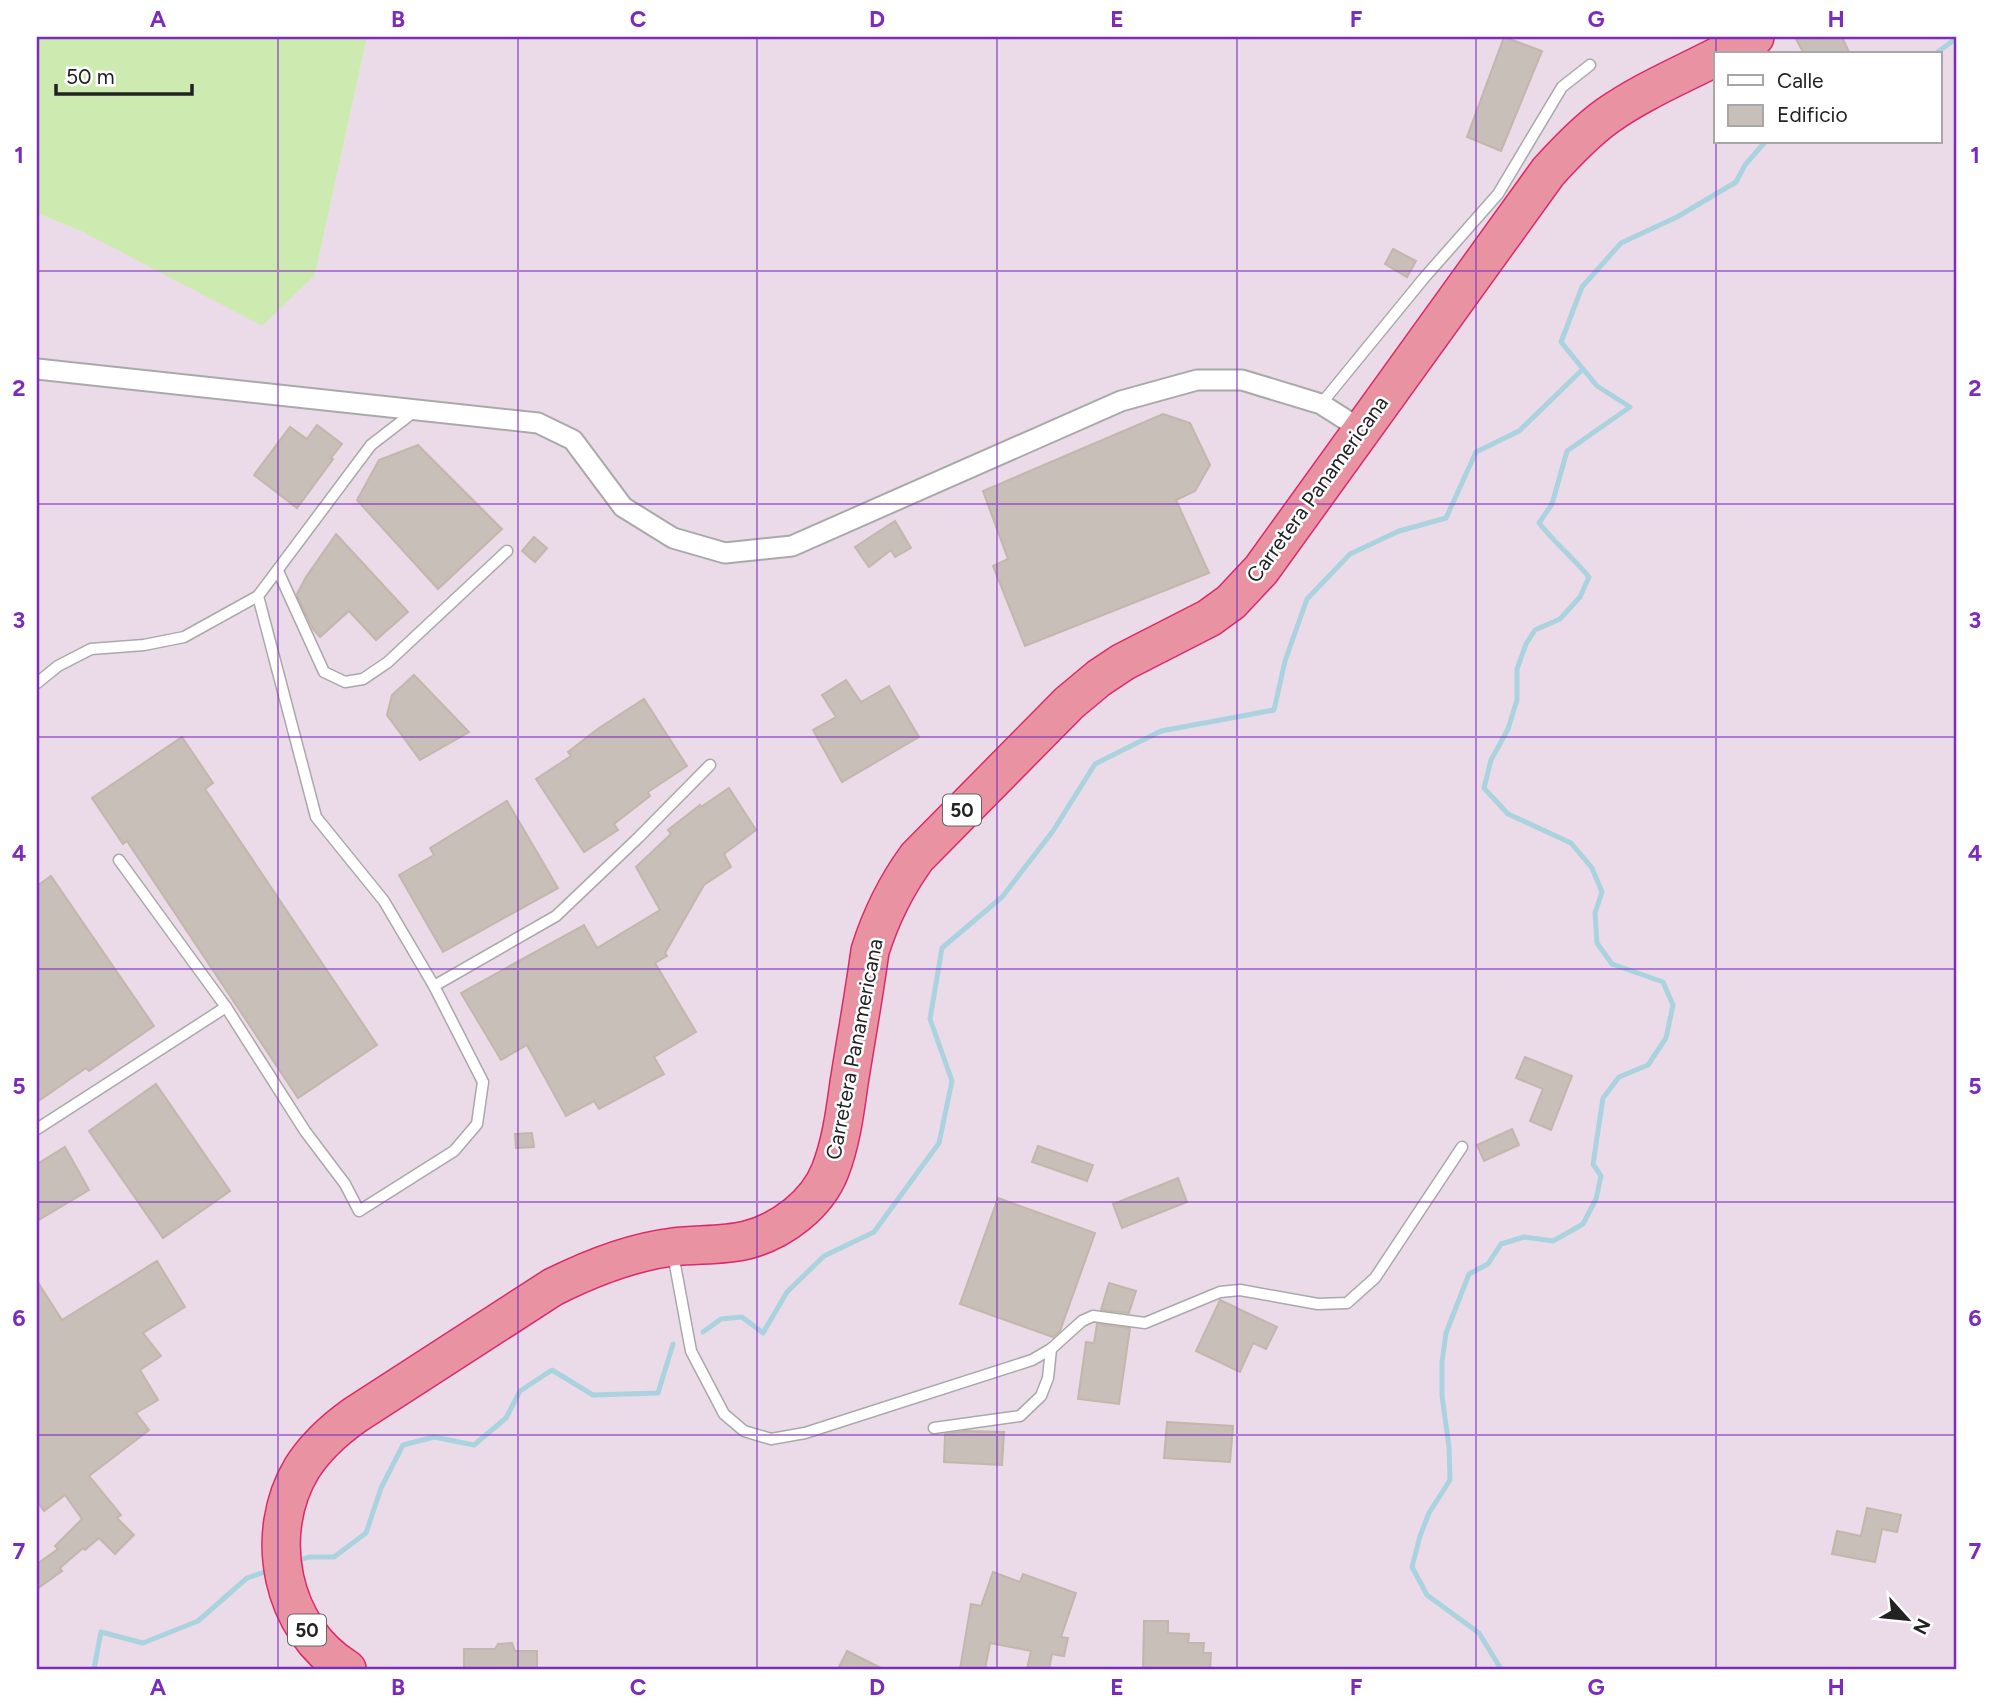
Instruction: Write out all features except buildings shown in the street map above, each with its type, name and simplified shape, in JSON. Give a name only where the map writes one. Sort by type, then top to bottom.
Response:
[{"type":"highway","points":[[1725,52],[1755,37]]},
{"type":"highway","name":"Carretera Panamericana","points":[[347,1669],[325,1652],[294,1608],[285,1580],[281,1554],[286,1505],[302,1469],[317,1447],[334,1430],[553,1287],[604,1264],[672,1247],[746,1240],[784,1224],[803,1209],[819,1191],[830,1171],[842,1130],[870,951],[886,905],[905,873],[934,838],[1089,686],[1123,662],[1209,618],[1246,587],[1261,570],[1548,172],[1567,151],[1606,117],[1634,99],[1714,58]]},
{"type":"street","points":[[37,369],[538,423],[573,440],[623,506],[673,538],[726,554],[792,546],[1121,401],[1197,380],[1242,380],[1321,404],[1362,430]]},
{"type":"lane","points":[[1321,404],[1424,278],[1498,194],[1562,87],[1590,65]]},
{"type":"lane","points":[[37,682],[58,666],[91,649],[144,645],[184,636],[258,596],[371,445],[415,411]]},
{"type":"lane","points":[[278,571],[324,672],[345,682],[363,679],[388,662],[507,551]]},
{"type":"lane","points":[[120,860],[226,1007],[305,1131],[345,1184],[359,1211],[454,1152],[477,1124],[483,1082],[434,986],[384,901],[316,817],[258,596]]},
{"type":"lane","points":[[434,986],[556,916],[710,765]]},
{"type":"lane","points":[[37,1129],[226,1007]]},
{"type":"lane","points":[[672,1247],[691,1351],[724,1414],[744,1431],[771,1439],[805,1433],[1032,1360],[1051,1349],[1082,1321],[1093,1315],[1145,1323],[1220,1292],[1240,1290],[1318,1304],[1347,1303],[1375,1278],[1462,1147]]},
{"type":"lane","points":[[934,1428],[1020,1416],[1041,1396],[1048,1378],[1051,1349]]},
{"type":"shaded area","points":[[367,37],[1957,37],[1957,1669],[37,1669],[37,213],[85,233],[315,275]]},
{"type":"green space","points":[[37,37],[367,37],[315,275],[262,326],[85,233],[37,213]]},
{"type":"waterway","points":[[1938,52],[1957,38]]},
{"type":"waterway","points":[[1501,1669],[1479,1633],[1427,1595],[1412,1567],[1429,1513],[1450,1480],[1449,1447],[1442,1396],[1442,1362],[1446,1333],[1469,1274],[1488,1264],[1501,1244],[1524,1237],[1553,1241],[1583,1224],[1596,1199],[1601,1176],[1593,1164],[1603,1098],[1619,1077],[1648,1065],[1666,1038],[1673,1005],[1663,982],[1612,964],[1597,943],[1595,913],[1602,892],[1592,868],[1571,843],[1508,814],[1484,788],[1491,760],[1508,729],[1517,700],[1517,669],[1526,644],[1535,630],[1560,619],[1580,597],[1589,577],[1539,523],[1552,504],[1567,451],[1630,407],[1597,386],[1561,342],[1582,287],[1621,243],[1677,217],[1736,182],[1745,165],[1763,144]]},
{"type":"waterway","points":[[703,1332],[721,1319],[742,1317],[763,1333],[787,1292],[824,1256],[874,1232],[939,1143],[952,1081],[930,1019],[942,948],[1002,897],[1053,831],[1095,764],[1161,731],[1274,710],[1285,661],[1307,599],[1350,554],[1399,531],[1446,518],[1476,452],[1519,431],[1583,369]]},
{"type":"waterway","points":[[297,1561],[309,1557],[334,1557],[366,1533],[381,1488],[403,1445],[434,1437],[474,1445],[506,1418],[520,1391],[552,1370],[593,1395],[658,1393],[673,1344]]},
{"type":"waterway","points":[[94,1669],[101,1632],[143,1643],[198,1621],[247,1578],[271,1570]]}]
